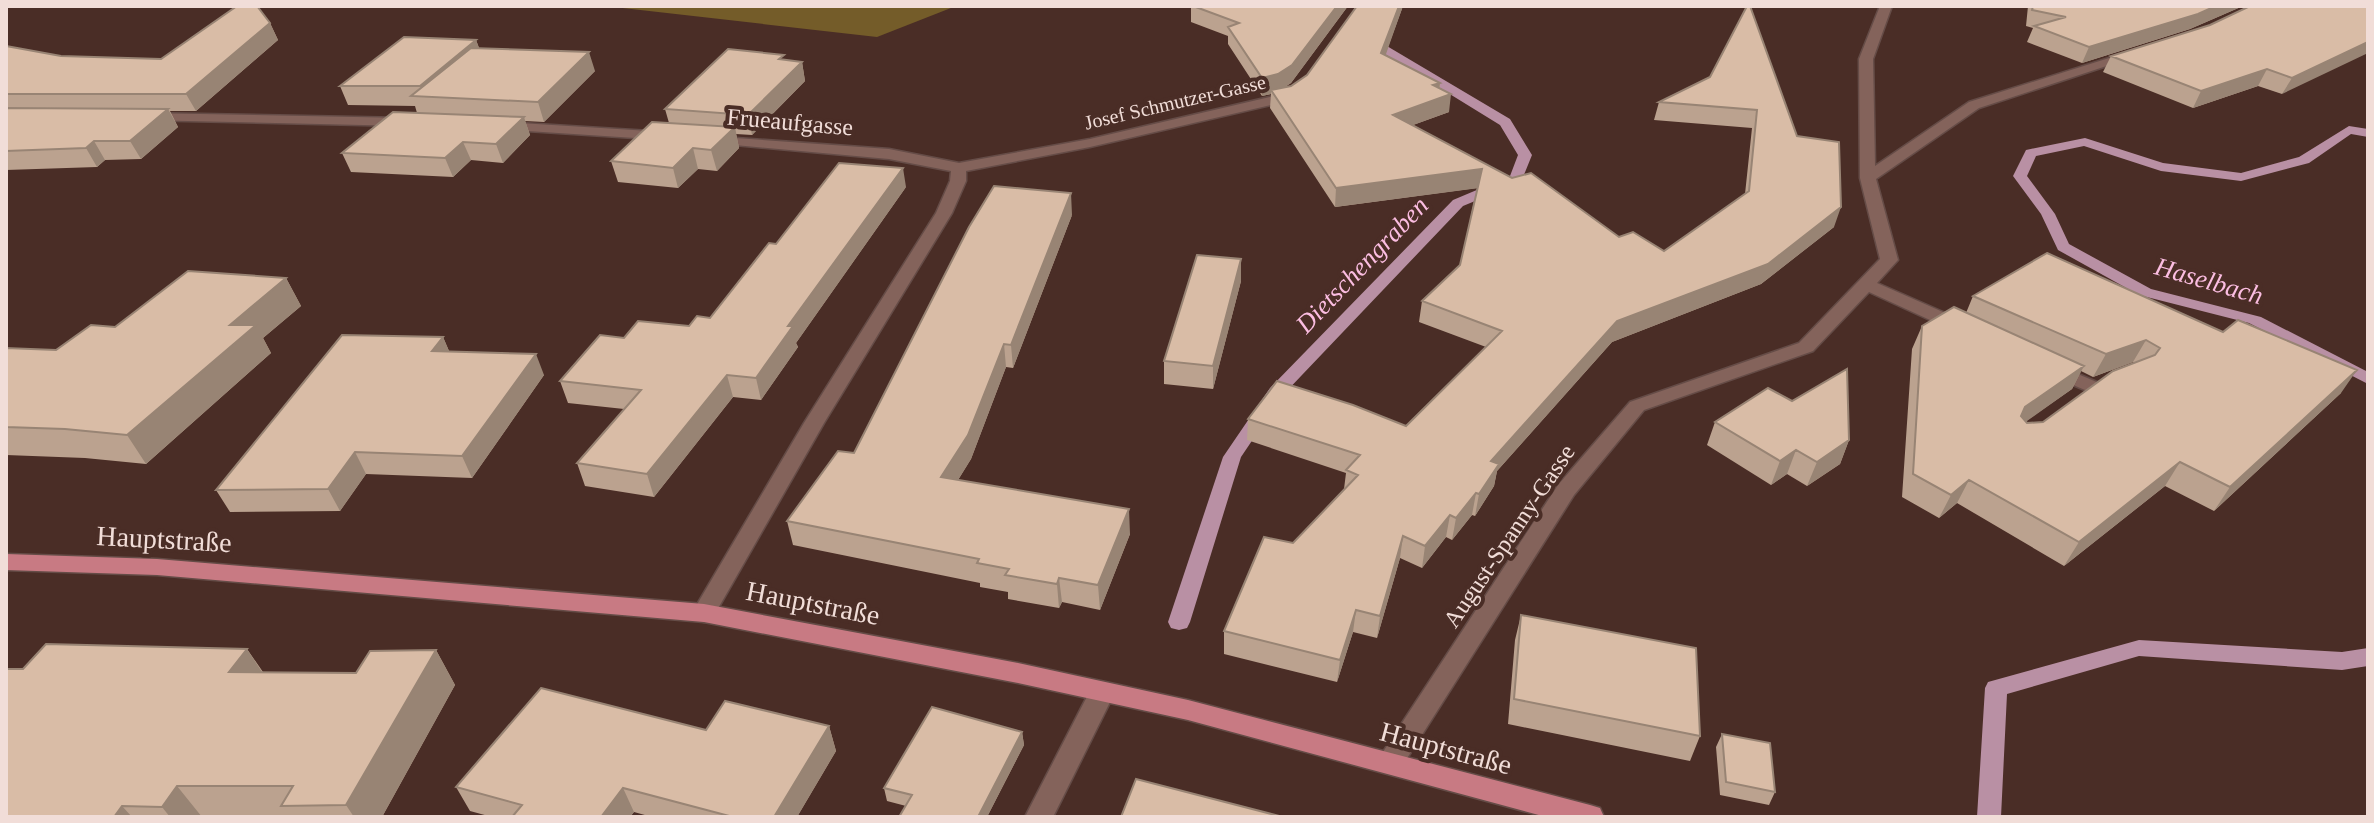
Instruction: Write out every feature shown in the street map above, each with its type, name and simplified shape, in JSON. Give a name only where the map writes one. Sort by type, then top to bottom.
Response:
[{"type":"main road","name":"Hauptstraße","points":[[6,562],[157,567],[704,613],[1188,710],[1590,817]]},
{"type":"street","points":[[1868,178],[1866,59],[1886,6]]},
{"type":"street","points":[[1868,178],[1974,105],[2151,49]]},
{"type":"street","name":"Josef Schmutzer-Gasse","points":[[959,168],[1090,143],[1283,98],[1307,77]]},
{"type":"street","points":[[128,117],[424,123]]},
{"type":"street","name":"Frueaufgasse","points":[[485,125],[705,138],[889,154],[959,168]]},
{"type":"street","points":[[704,613],[814,423],[944,213],[958,181],[959,168]]},
{"type":"street","name":"August-Spanny-Gasse","points":[[1390,763],[1566,490],[1637,406],[1806,347],[1889,260],[1868,178]]},
{"type":"street","points":[[1866,284],[1979,335]]},
{"type":"street","points":[[2035,361],[2099,384],[2068,404]]},
{"type":"street","points":[[1039,817],[1102,692]]},
{"type":"shaded area","points":[[605,6],[956,6],[877,37]]},
{"type":"building","points":[[237,6],[257,6],[270,23],[186,94],[6,94],[6,46],[61,56],[161,59]]},
{"type":"building","points":[[1193,6],[1337,6],[1292,65],[1278,74],[1262,78],[1228,27],[1239,23]]},
{"type":"building","points":[[1357,6],[1399,6],[1381,53],[1440,83],[1433,85],[1451,94],[1393,115],[1512,178],[1531,173],[1619,237],[1633,232],[1664,251],[1749,191],[1757,110],[1659,102],[1710,77],[1747,6],[1750,6],[1797,136],[1839,142],[1841,207],[1768,264],[1617,321],[1491,461],[1499,464],[1479,494],[1476,493],[1456,518],[1450,515],[1425,546],[1403,536],[1380,616],[1356,610],[1340,660],[1224,631],[1264,537],[1293,543],[1358,475],[1346,470],[1360,455],[1248,419],[1277,381],[1406,426],[1502,331],[1422,301],[1460,265],[1482,169],[1336,188],[1271,90],[1291,86],[1307,75]]},
{"type":"building","points":[[2033,6],[2216,6],[2089,47],[2034,26],[2066,17],[2032,10]]},
{"type":"building","points":[[2250,6],[2368,6],[2368,42],[2292,78],[2267,69],[2201,91],[2111,56],[2210,25]]},
{"type":"building","points":[[404,37],[476,40],[420,86],[340,86]]},
{"type":"building","points":[[471,48],[589,52],[538,102],[411,96]]},
{"type":"building","points":[[728,49],[784,55],[779,59],[802,62],[748,115],[665,109]]},
{"type":"building","points":[[6,108],[168,109],[130,141],[94,141],[86,148],[6,151]]},
{"type":"building","points":[[393,112],[524,117],[496,144],[463,142],[445,158],[342,153]]},
{"type":"building","points":[[652,122],[735,127],[711,150],[693,148],[673,168],[611,161]]},
{"type":"building","points":[[839,163],[903,168],[788,326],[793,326],[756,378],[727,375],[647,474],[577,463],[641,390],[560,381],[600,335],[624,338],[638,321],[689,326],[697,316],[710,318],[769,243],[776,244]]},
{"type":"building","points":[[994,186],[1071,193],[1011,345],[1004,344],[968,435],[941,477],[1129,509],[1098,585],[1059,578],[1057,584],[1005,575],[1009,569],[977,563],[979,559],[787,521],[838,451],[854,453],[969,227]]},
{"type":"building","points":[[2047,253],[2223,332],[2238,320],[2357,370],[2230,487],[2180,462],[2079,542],[1969,480],[1951,495],[1913,474],[1922,326],[1954,307],[2084,366],[2025,407],[2021,416],[2027,423],[2043,422],[2113,371],[2155,355],[2160,348],[2146,340],[2106,354],[1973,296]]},
{"type":"building","points":[[1197,255],[1241,259],[1213,366],[1164,361]]},
{"type":"building","points":[[188,271],[286,278],[230,325],[256,325],[127,435],[6,427],[6,348],[56,350],[91,325],[115,327]]},
{"type":"building","points":[[342,335],[443,337],[432,351],[536,354],[462,456],[355,452],[328,489],[216,490]]},
{"type":"building","points":[[1847,369],[1849,440],[1817,462],[1796,450],[1780,461],[1715,422],[1768,388],[1792,401]]},
{"type":"building","points":[[1521,615],[1696,648],[1700,736],[1514,699]]},
{"type":"building","points":[[46,644],[247,649],[229,672],[356,673],[370,651],[436,650],[346,805],[281,806],[293,786],[177,786],[162,807],[122,806],[114,817],[6,817],[6,669],[23,669]]},
{"type":"building","points":[[541,688],[706,730],[725,701],[829,726],[774,817],[733,817],[623,788],[601,817],[512,817],[522,805],[456,787]]},
{"type":"building","points":[[932,707],[1022,732],[978,817],[899,817],[912,795],[884,788]]},
{"type":"building","points":[[1722,734],[1770,743],[1775,792],[1726,782]]},
{"type":"building","points":[[1136,779],[1283,817],[1121,817]]},
{"type":"waterway","name":"Dietschengraben","points":[[1179,622],[1232,457],[1276,392],[1458,203],[1516,179],[1525,155],[1505,122],[1366,38]]},
{"type":"waterway","name":"Haselbach","points":[[2368,133],[2349,130],[2304,160],[2241,177],[2161,167],[2085,142],[2031,153],[2020,176],[2048,214],[2063,247],[2145,292],[2255,320],[2368,379]]},
{"type":"waterway","name":"Haselbach","points":[[1989,817],[1996,688],[2139,648],[2342,661],[2368,657]]}]
